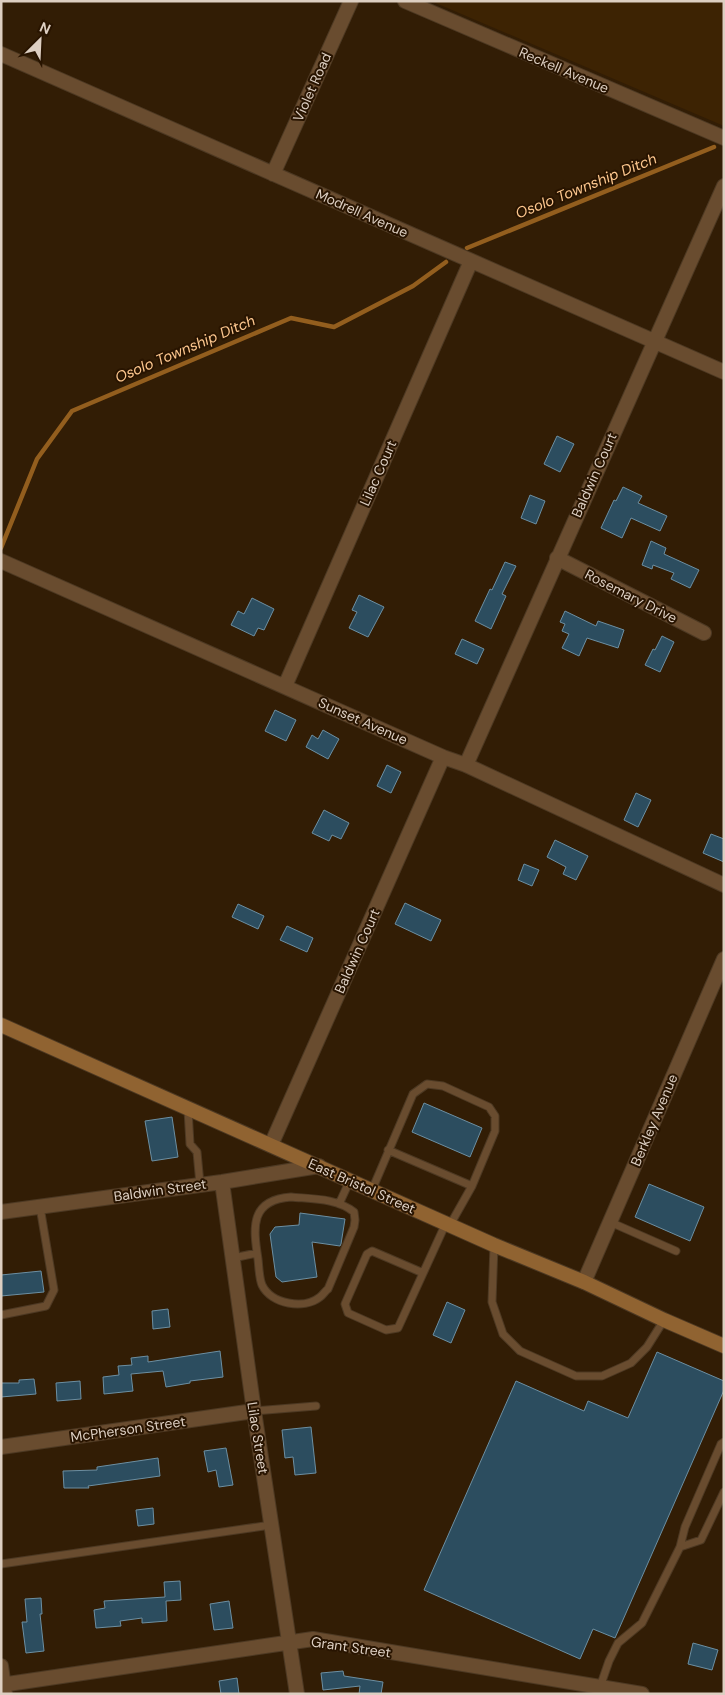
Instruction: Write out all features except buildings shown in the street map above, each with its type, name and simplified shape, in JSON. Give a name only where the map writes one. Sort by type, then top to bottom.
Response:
[{"type":"main road","name":"East Bristol Street","points":[[1,1025],[188,1110],[319,1166],[494,1245],[584,1282],[724,1346]]},
{"type":"street","name":"Violet Road","points":[[274,174],[351,1]]},
{"type":"street","name":"Reckell Avenue","points":[[404,1],[724,138]]},
{"type":"street","name":"Modrell Avenue","points":[[1,54],[724,372]]},
{"type":"street","name":"Baldwin Court","points":[[466,765],[724,186]]},
{"type":"street","name":"Lilac Court","points":[[284,686],[471,261]]},
{"type":"street","name":"Rosemary Drive","points":[[558,558],[704,633]]},
{"type":"street","name":"Sunset Avenue","points":[[1,561],[443,757],[466,765],[724,885]]},
{"type":"street","name":"Baldwin Court","points":[[271,1145],[443,757]]},
{"type":"street","name":"Berkley Avenue","points":[[584,1282],[724,959]]},
{"type":"street","name":"Baldwin Street","points":[[1,1212],[222,1182],[319,1166]]},
{"type":"street","name":"Lilac Street","points":[[222,1182],[254,1411],[297,1694]]},
{"type":"street","name":"McPherson Street","points":[[1,1447],[254,1411]]},
{"type":"street","name":"Grant Street","points":[[4,1687],[313,1639],[642,1694]]},
{"type":"street","points":[[1,1666],[4,1687]]},
{"type":"lane","points":[[372,1190],[414,1094],[428,1084],[443,1086],[489,1106],[495,1116],[495,1131],[472,1186],[448,1224],[423,1272],[398,1328],[386,1330],[348,1313],[345,1304],[367,1254],[372,1251],[423,1272]]},
{"type":"lane","points":[[188,1110],[190,1144],[197,1152],[200,1184]]},
{"type":"lane","points":[[388,1150],[472,1186]]},
{"type":"lane","points":[[339,1204],[350,1180]]},
{"type":"lane","points":[[291,1196],[331,1201],[348,1207],[354,1212],[354,1227],[333,1278],[321,1297],[314,1301],[301,1303],[278,1300],[269,1294],[262,1285],[257,1254],[254,1230],[256,1219],[269,1202],[291,1196]]},
{"type":"lane","points":[[1,1315],[46,1306],[54,1290],[40,1207]]},
{"type":"lane","points":[[610,1222],[676,1251]]},
{"type":"lane","points":[[494,1245],[492,1302],[503,1334],[520,1351],[576,1376],[602,1376],[631,1363],[647,1348],[664,1320]]},
{"type":"lane","points":[[232,1258],[257,1254]]},
{"type":"lane","points":[[254,1411],[316,1406]]},
{"type":"lane","points":[[600,1687],[609,1661],[618,1643],[642,1623],[680,1547],[685,1527],[724,1442]]},
{"type":"lane","points":[[680,1547],[701,1540],[724,1492]]},
{"type":"lane","points":[[1,1564],[271,1524]]},
{"type":"shaded area","points":[[431,1],[724,1],[724,126]]},
{"type":"waterway","name":"Osolo Township Ditch","points":[[467,248],[714,147]]},
{"type":"waterway","name":"Osolo Township Ditch","points":[[1,548],[37,459],[72,411],[291,318],[334,327],[413,286],[446,262]]}]
